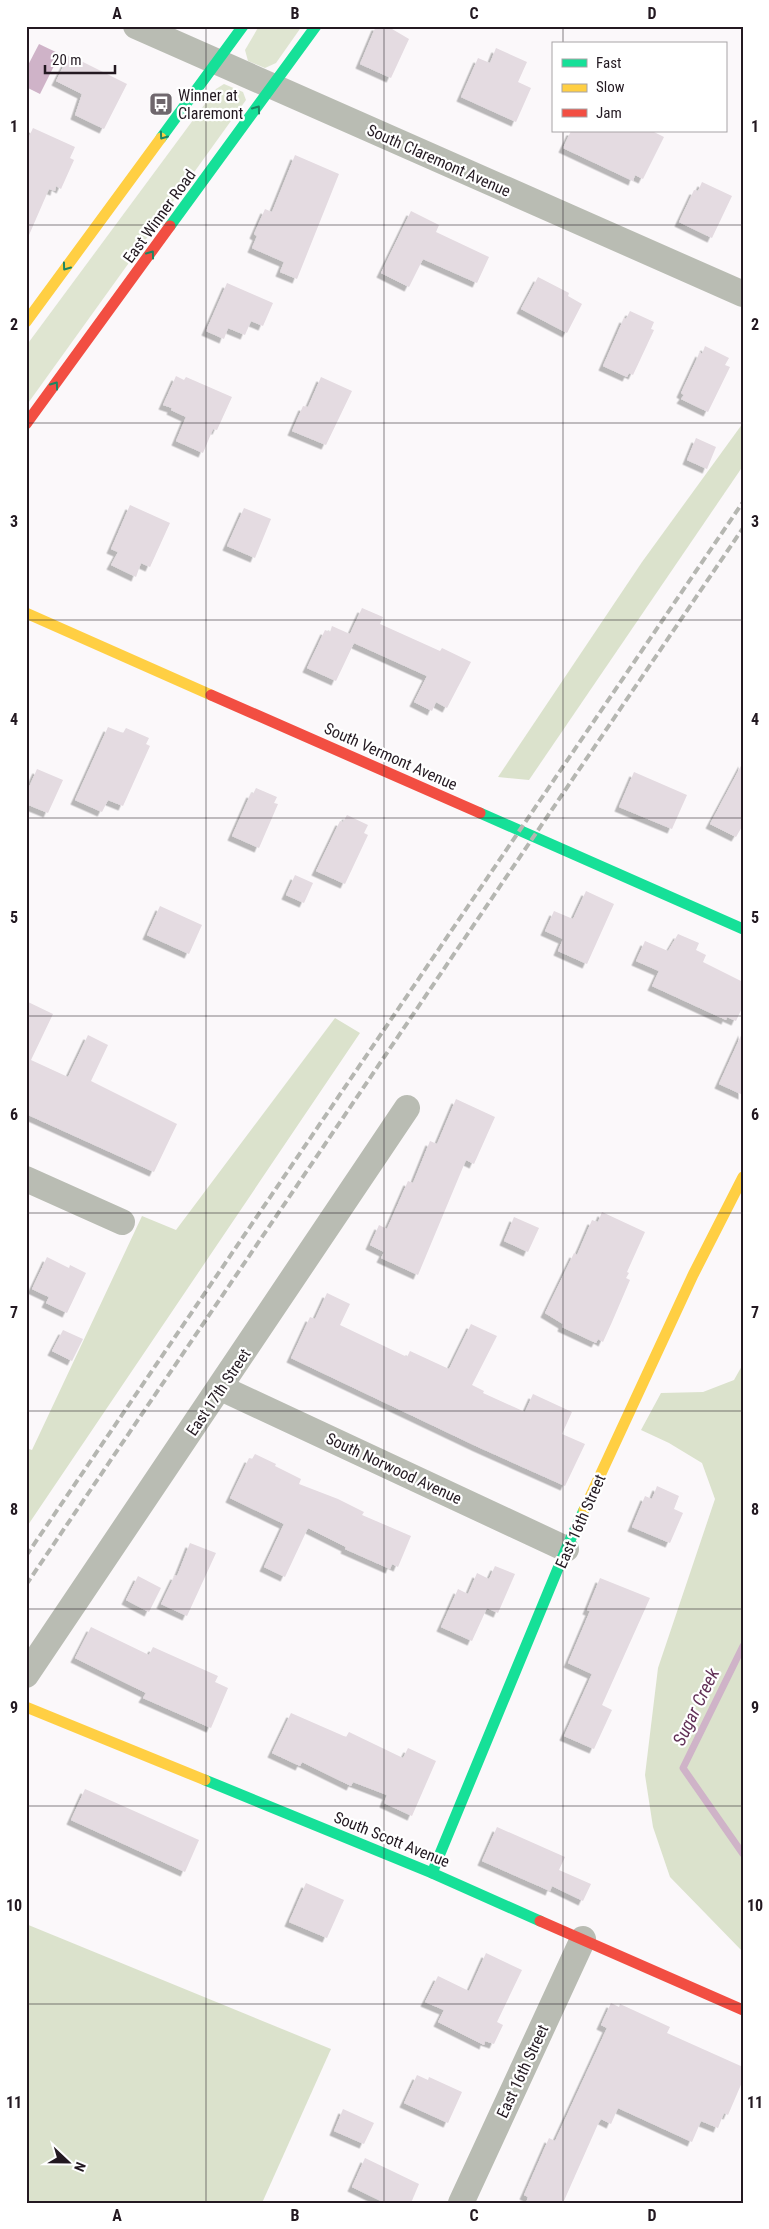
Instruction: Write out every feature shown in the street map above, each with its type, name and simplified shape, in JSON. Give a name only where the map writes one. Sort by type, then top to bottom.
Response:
[{"type":"street","name":"South Claremont Avenue","points":[[136,26],[743,294]]},
{"type":"street","points":[[26,322],[243,26]]},
{"type":"street","name":"East Winner Road","points":[[26,424],[316,26]]},
{"type":"street","name":"South Vermont Avenue","points":[[26,613],[743,929]]},
{"type":"street","name":"East 17th Street","points":[[26,1675],[407,1108]]},
{"type":"street","name":"East 16th Street","points":[[432,1873],[566,1549],[693,1275],[743,1177]]},
{"type":"street","points":[[26,1179],[122,1222]]},
{"type":"street","name":"South Norwood Avenue","points":[[220,1388],[566,1549]]},
{"type":"street","name":"South Scott Avenue","points":[[26,1707],[432,1873],[743,2010]]},
{"type":"street","name":"East 16th Street","points":[[461,2203],[582,1939]]},
{"type":"green space","points":[[259,26],[302,26],[276,63],[265,68],[248,61],[245,50]]},
{"type":"green space","points":[[224,84],[243,92],[246,100],[26,406],[26,346],[216,89]]},
{"type":"green space","points":[[743,423],[743,466],[529,780],[498,777],[642,562]]},
{"type":"green space","points":[[335,1018],[360,1033],[26,1528],[26,1448],[32,1450],[142,1216],[176,1230]]},
{"type":"green space","points":[[743,1364],[743,1952],[670,1877],[653,1827],[645,1775],[658,1668],[715,1499],[702,1463],[669,1443],[641,1430],[661,1393],[703,1392],[734,1380]]},
{"type":"green space","points":[[26,1924],[331,2049],[262,2203],[26,2203]]},
{"type":"shaded area","points":[[39,44],[60,54],[40,94],[26,87],[26,69]]},
{"type":"building","points":[[376,26],[387,26],[409,39],[391,78],[360,64]]},
{"type":"building","points":[[496,48],[527,62],[518,82],[531,88],[516,122],[461,97],[478,58],[490,63]]},
{"type":"building","points":[[69,55],[127,84],[104,129],[75,115],[82,94],[56,81]]},
{"type":"building","points":[[33,128],[75,147],[70,158],[74,160],[61,189],[56,186],[55,191],[49,189],[26,242],[26,143]]},
{"type":"building","points":[[571,132],[654,132],[664,137],[643,179],[635,175],[633,181],[563,148]]},
{"type":"building","points":[[295,155],[339,174],[297,279],[280,272],[284,262],[252,248],[257,236],[254,234],[265,209],[272,212]]},
{"type":"building","points":[[702,182],[732,196],[712,238],[679,222],[694,190],[698,191]]},
{"type":"building","points":[[411,211],[439,225],[436,232],[489,257],[477,283],[423,259],[409,287],[381,273]]},
{"type":"building","points":[[538,277],[569,293],[568,296],[582,304],[567,333],[521,309]]},
{"type":"building","points":[[227,283],[273,303],[263,326],[251,321],[245,335],[228,328],[224,339],[206,331]]},
{"type":"building","points":[[630,311],[654,322],[651,329],[654,330],[633,375],[629,373],[627,377],[603,366],[624,318],[626,319]]},
{"type":"building","points":[[705,346],[729,358],[725,365],[730,367],[708,412],[681,399],[684,395],[681,393],[700,352],[702,354]]},
{"type":"building","points":[[176,376],[184,380],[186,377],[232,397],[217,430],[213,429],[203,453],[176,441],[186,417],[171,410],[172,408],[163,405]]},
{"type":"building","points":[[321,377],[352,391],[326,445],[292,431],[303,406],[308,407]]},
{"type":"building","points":[[696,438],[716,447],[707,469],[687,460]]},
{"type":"building","points":[[130,505],[170,523],[150,567],[141,563],[136,577],[111,565],[118,552],[111,549]]},
{"type":"building","points":[[244,508],[271,519],[255,558],[227,546]]},
{"type":"building","points":[[362,608],[383,617],[380,624],[440,651],[442,648],[471,662],[447,708],[436,702],[432,711],[414,702],[427,676],[354,643],[336,681],[307,668],[325,630],[330,632],[332,626],[350,634]]},
{"type":"building","points":[[108,727],[123,733],[126,728],[149,738],[146,744],[150,746],[123,806],[108,800],[102,812],[75,800]]},
{"type":"building","points":[[743,762],[743,825],[736,837],[710,824]]},
{"type":"building","points":[[37,769],[63,780],[48,813],[26,804],[26,794]]},
{"type":"building","points":[[634,772],[687,795],[672,829],[619,807]]},
{"type":"building","points":[[256,788],[277,797],[274,803],[278,804],[259,848],[232,836],[251,793],[253,794]]},
{"type":"building","points":[[347,815],[368,825],[364,833],[368,835],[345,884],[316,871],[340,821],[343,822]]},
{"type":"building","points":[[295,875],[313,883],[304,903],[286,895]]},
{"type":"building","points":[[586,891],[614,904],[587,964],[558,951],[563,939],[545,931],[554,911],[573,919]]},
{"type":"building","points":[[160,906],[202,925],[189,954],[147,935]]},
{"type":"building","points":[[678,934],[699,943],[696,950],[706,955],[703,962],[743,982],[743,1006],[736,1021],[727,1017],[726,1020],[652,986],[659,971],[636,961],[645,941],[668,951]]},
{"type":"building","points":[[26,1001],[53,1014],[31,1060],[68,1077],[88,1035],[108,1045],[91,1081],[177,1124],[154,1172],[26,1114]]},
{"type":"building","points":[[743,1031],[743,1095],[719,1084]]},
{"type":"building","points":[[456,1099],[495,1117],[474,1164],[466,1160],[418,1275],[381,1258],[384,1252],[370,1245],[379,1225],[387,1229],[408,1181],[413,1183],[430,1141],[437,1144]]},
{"type":"building","points":[[602,1212],[645,1232],[627,1272],[629,1273],[626,1278],[630,1280],[612,1322],[603,1342],[598,1339],[596,1343],[562,1327],[563,1324],[545,1313],[574,1253],[577,1255],[592,1220],[598,1222]]},
{"type":"building","points":[[514,1217],[539,1228],[528,1252],[504,1241]]},
{"type":"building","points":[[47,1257],[69,1268],[70,1265],[86,1273],[67,1313],[46,1303],[49,1297],[32,1289]]},
{"type":"building","points":[[327,1293],[350,1304],[340,1325],[407,1357],[410,1351],[449,1369],[471,1324],[497,1336],[472,1385],[484,1391],[483,1393],[525,1412],[533,1394],[572,1412],[562,1434],[585,1444],[565,1486],[291,1358],[310,1317],[315,1319]]},
{"type":"building","points":[[63,1330],[83,1339],[72,1361],[52,1351]]},
{"type":"building","points":[[255,1454],[301,1479],[299,1484],[338,1499],[364,1512],[362,1515],[411,1536],[398,1567],[392,1564],[390,1569],[345,1549],[346,1547],[308,1528],[285,1577],[264,1567],[284,1524],[230,1498],[249,1458],[252,1459]]},
{"type":"building","points":[[657,1486],[679,1496],[674,1509],[683,1513],[670,1543],[632,1527],[645,1496],[652,1499]]},
{"type":"building","points":[[190,1543],[216,1553],[187,1616],[161,1604],[175,1575],[177,1576]]},
{"type":"building","points":[[495,1566],[515,1574],[498,1613],[487,1608],[472,1641],[441,1627],[458,1589],[468,1594],[477,1573],[489,1579]]},
{"type":"building","points":[[138,1576],[161,1588],[149,1612],[126,1600]]},
{"type":"building","points":[[600,1578],[650,1598],[602,1705],[612,1710],[594,1749],[564,1736],[592,1674],[568,1663],[590,1611],[587,1610]]},
{"type":"building","points":[[91,1627],[149,1655],[153,1647],[218,1676],[215,1682],[228,1688],[211,1728],[143,1698],[146,1693],[75,1658]]},
{"type":"building","points":[[291,1713],[346,1737],[349,1732],[403,1758],[408,1748],[436,1761],[412,1816],[384,1803],[387,1795],[353,1782],[351,1786],[302,1762],[300,1766],[272,1753]]},
{"type":"building","points":[[85,1789],[199,1840],[185,1872],[71,1820]]},
{"type":"building","points":[[497,1827],[565,1857],[559,1870],[591,1884],[583,1901],[552,1886],[550,1891],[482,1861]]},
{"type":"building","points":[[306,1883],[344,1900],[327,1938],[289,1922]]},
{"type":"building","points":[[486,1953],[522,1970],[497,2022],[503,2025],[494,2044],[485,2041],[484,2045],[438,2022],[444,2010],[425,2002],[438,1976],[469,1991]]},
{"type":"building","points":[[611,2003],[619,2007],[620,2004],[670,2027],[667,2033],[743,2067],[743,2080],[728,2115],[724,2113],[718,2128],[701,2121],[692,2142],[618,2108],[611,2124],[601,2119],[598,2124],[563,2203],[526,2203],[528,2197],[524,2195],[549,2138],[555,2141],[607,2028],[601,2025]]},
{"type":"building","points":[[417,2075],[428,2080],[429,2077],[462,2092],[448,2123],[404,2103]]},
{"type":"building","points":[[343,2109],[374,2123],[364,2144],[334,2131]]},
{"type":"building","points":[[365,2158],[419,2184],[411,2203],[385,2203],[352,2187]]},
{"type":"waterway","name":"Sugar Creek","points":[[743,1646],[683,1768],[743,1854]]},
{"type":"railway","points":[[26,1556],[743,502]]},
{"type":"railway","points":[[26,1585],[743,528]]},
{"type":"traffic: fast","points":[[161,138],[243,26]]},
{"type":"traffic: fast","points":[[170,226],[316,26]]},
{"type":"traffic: fast","points":[[480,813],[743,929]]},
{"type":"traffic: fast","points":[[432,1873],[566,1549],[584,1510]]},
{"type":"traffic: fast","points":[[205,1780],[432,1873],[540,1921]]},
{"type":"traffic: slow","points":[[26,322],[161,138]]},
{"type":"traffic: slow","points":[[26,613],[211,695]]},
{"type":"traffic: slow","points":[[584,1510],[693,1275],[743,1177]]},
{"type":"traffic: slow","points":[[26,1707],[205,1780]]},
{"type":"traffic: jam","points":[[26,424],[170,226]]},
{"type":"traffic: jam","points":[[211,695],[480,813]]},
{"type":"traffic: jam","points":[[540,1921],[743,2010]]},
{"type":"place","name":"Winner at Claremont","points":[[161,104]]}]
